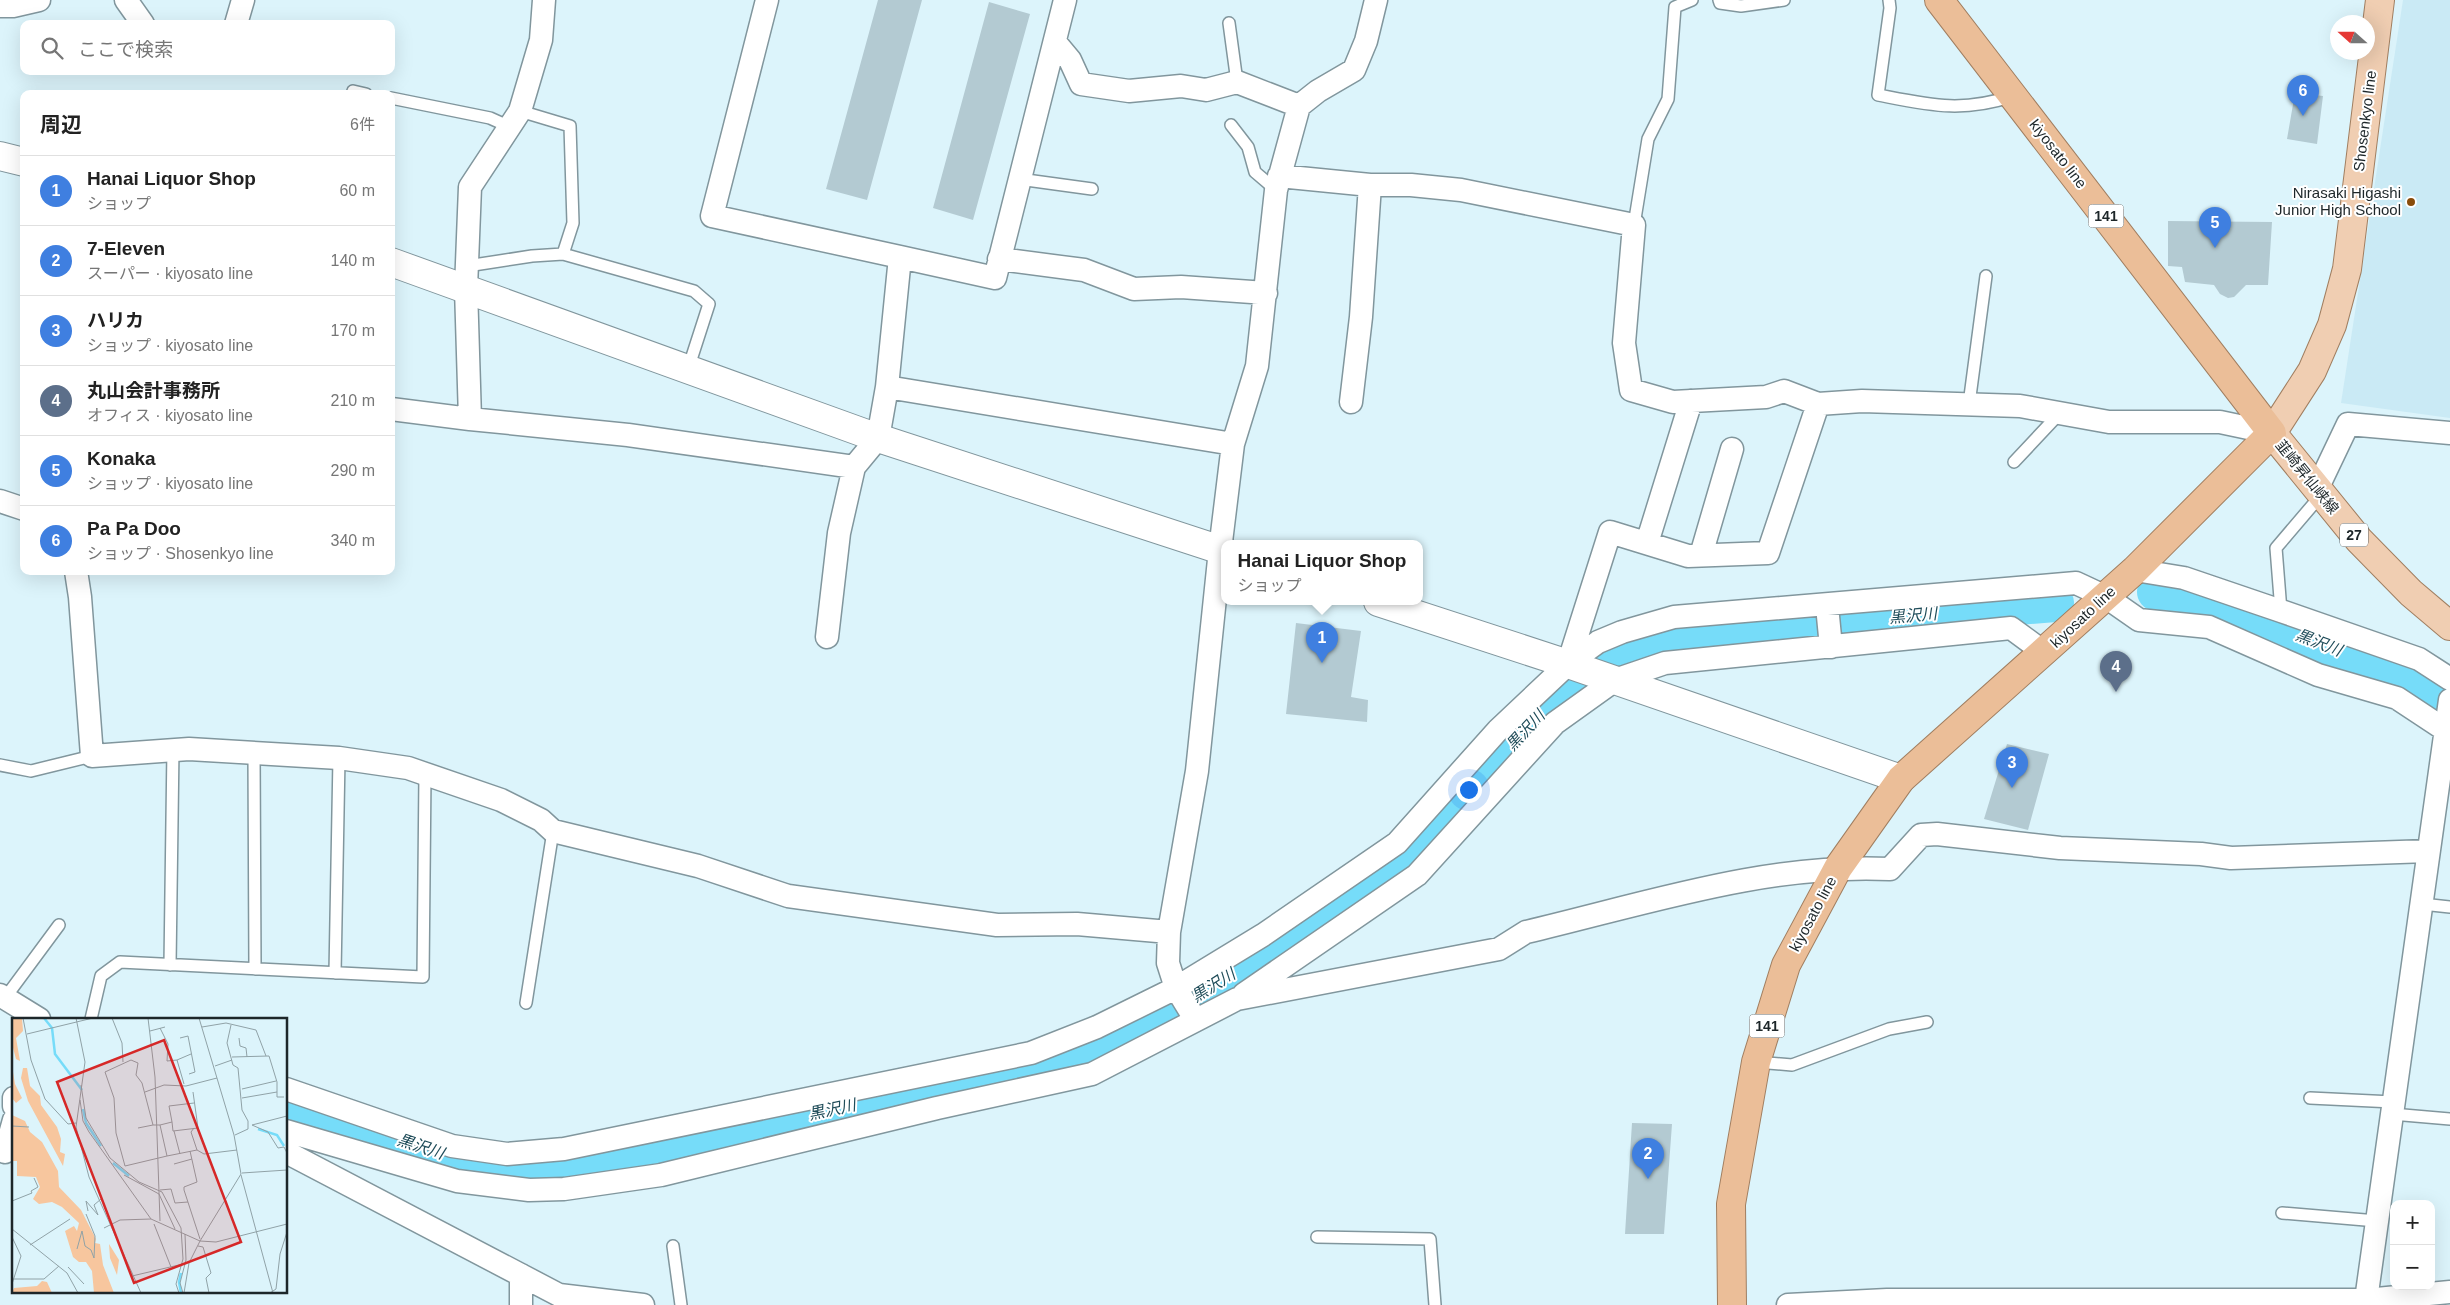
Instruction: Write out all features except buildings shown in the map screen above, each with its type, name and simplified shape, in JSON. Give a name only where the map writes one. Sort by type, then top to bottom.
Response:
[{"type":"highway","name":"kiyosato line","points":[[1732,1305],[1731,1204],[1756,1062],[1786,965],[1838,868],[1902,779],[2045,653],[2135,570],[2272,433],[1939,0]]},
{"type":"main road","name":"Shosenkyo line","points":[[2272,433],[2312,371],[2332,325],[2347,269],[2380,0]]},
{"type":"main road","name":"韮崎昇仙峡線","points":[[2272,433],[2358,540],[2412,593],[2450,626]]},
{"type":"street","points":[[0,6],[14,6],[39,0]]},
{"type":"street","points":[[126,0],[139,20]]},
{"type":"street","points":[[237,20],[243,0]]},
{"type":"street","points":[[470,419],[467,277],[470,187],[515,119],[541,40],[544,0]]},
{"type":"street","points":[[767,0],[712,216],[995,278],[1065,0]]},
{"type":"street","points":[[1223,540],[1233,444],[1257,366],[1266,293],[1271,227],[1278,183],[1299,106],[1318,91],[1354,70],[1366,40],[1376,0]]},
{"type":"street","points":[[1055,42],[1070,60],[1082,84],[1129,91],[1181,86],[1206,90],[1238,82],[1299,106]]},
{"type":"street","points":[[0,156],[20,161]]},
{"type":"street","points":[[1278,183],[1411,185],[1460,190],[1634,225],[1624,343],[1631,390],[1673,402],[1766,397],[1784,391],[1818,404],[1862,401],[2020,406],[2109,422],[2220,422],[2272,433]]},
{"type":"street","points":[[1351,402],[1361,317],[1370,185]]},
{"type":"street","points":[[827,637],[839,533],[854,468],[878,438],[886,387],[900,257]]},
{"type":"street","points":[[999,259],[1084,270],[1134,289],[1181,288],[1266,293]]},
{"type":"street","points":[[395,263],[467,277],[688,369],[878,438],[1221,551]]},
{"type":"street","points":[[886,387],[1233,444]]},
{"type":"street","points":[[1647,543],[1691,401]]},
{"type":"street","points":[[1568,664],[1610,532],[1688,556],[1768,553],[1818,404]]},
{"type":"street","points":[[395,410],[628,435],[854,468]]},
{"type":"street","points":[[2319,492],[2348,424],[2450,433]]},
{"type":"street","points":[[1701,555],[1732,449]]},
{"type":"street","points":[[0,501],[20,508]]},
{"type":"street","points":[[1186,1004],[1168,963],[1169,932],[1197,771],[1221,560]]},
{"type":"street","points":[[2135,570],[2184,578],[2281,611],[2419,659],[2450,679]]},
{"type":"street","points":[[77,575],[80,596],[92,756],[173,748],[339,758],[408,768],[501,800],[541,820],[553,831],[698,866],[788,896],[997,925],[1077,924],[1169,932]]},
{"type":"street","points":[[1237,999],[1417,875],[1476,804],[1555,723],[1615,680],[1665,663],[1829,626],[2076,583],[2106,596],[2139,620],[2210,627],[2318,675],[2397,698],[2448,731]]},
{"type":"street","points":[[1387,605],[1568,664],[1902,779]]},
{"type":"street","points":[[288,1090],[452,1146],[507,1154],[564,1150],[933,1090],[1092,1074],[1186,1004],[1263,935],[1397,843],[1454,784],[1498,730],[1568,664],[1606,638],[1674,617],[1829,626],[2011,628],[2045,653]]},
{"type":"street","points":[[2356,1302],[2377,1221],[2428,851],[2448,731],[2450,700]]},
{"type":"street","points":[[1454,784],[1476,804]]},
{"type":"street","points":[[288,1132],[456,1181],[529,1190],[564,1189],[661,1176],[933,1090],[1098,1027],[1186,1004],[1237,999],[1499,949],[1526,932],[1749,879],[1838,868],[1890,869],[1921,835],[1937,834],[2060,848],[2201,854],[2230,858],[2428,851]]},
{"type":"street","points":[[1329,890],[1350,921]]},
{"type":"street","points":[[10,1004],[37,1018]]},
{"type":"street","points":[[288,1153],[559,1295],[643,1305]]},
{"type":"street","points":[[521,1275],[521,1305]]},
{"type":"street","points":[[1788,1305],[2356,1302],[2450,1292]]},
{"type":"lane","points":[[1634,225],[1648,139],[1668,99],[1675,7],[1692,0]]},
{"type":"lane","points":[[1719,0],[1720,3],[1741,6],[1784,0]]},
{"type":"lane","points":[[1888,0],[1890,8],[1878,95],[1941,107],[1971,106],[2013,96]]},
{"type":"lane","points":[[1229,23],[1238,82]]},
{"type":"lane","points":[[395,99],[490,118],[570,126],[573,223],[563,254]]},
{"type":"lane","points":[[1231,125],[1248,147],[1256,172],[1278,183]]},
{"type":"lane","points":[[1019,179],[1092,190]]},
{"type":"lane","points":[[467,277],[532,256],[563,254],[694,291],[709,304],[688,369]]},
{"type":"lane","points":[[1970,404],[1986,276]]},
{"type":"lane","points":[[2014,462],[2060,413]]},
{"type":"lane","points":[[2281,611],[2276,548],[2319,492]]},
{"type":"lane","points":[[170,965],[173,748]]},
{"type":"lane","points":[[254,752],[255,969]]},
{"type":"lane","points":[[0,765],[31,770],[92,756]]},
{"type":"lane","points":[[335,973],[339,758]]},
{"type":"lane","points":[[91,1018],[101,976],[120,962],[423,977],[425,774]]},
{"type":"lane","points":[[526,1003],[553,831]]},
{"type":"lane","points":[[2422,904],[2450,907]]},
{"type":"lane","points":[[10,1004],[59,925]]},
{"type":"lane","points":[[1756,1062],[1792,1065],[1889,1029],[1927,1022]]},
{"type":"lane","points":[[2310,1098],[2393,1108],[2450,1120]]},
{"type":"lane","points":[[2282,1213],[2377,1221]]},
{"type":"lane","points":[[1318,1237],[1430,1239],[1435,1305]]},
{"type":"lane","points":[[673,1246],[681,1305]]},
{"type":"shaded area","name":"Nirasaki Higashi Junior High School","points":[[2403,0],[2450,0],[2450,418],[2341,403]]},
{"type":"waterway","name":"黒沢川","points":[[2156,592],[2201,596],[2336,650],[2399,668],[2450,697]]},
{"type":"waterway","name":"黒沢川","points":[[288,1103],[460,1158],[503,1169],[563,1167],[1088,1053],[1166,1014],[1253,960],[1366,883],[1422,841],[1553,700],[1629,646],[1699,632],[2055,603]]},
{"type":"place","name":"Pa Pa Doo","points":[[2303,116]]},
{"type":"place","name":"Nirasaki Higashi Junior High School","points":[[2411,202]]},
{"type":"place","name":"Konaka","points":[[2215,248]]},
{"type":"place","name":"Hanai Liquor Shop","points":[[1322,663]]},
{"type":"place","name":"丸山会計事務所","points":[[2116,692]]},
{"type":"place","name":"ハリカ","points":[[2012,788]]},
{"type":"place","name":"7-Eleven","points":[[1648,1179]]}]
